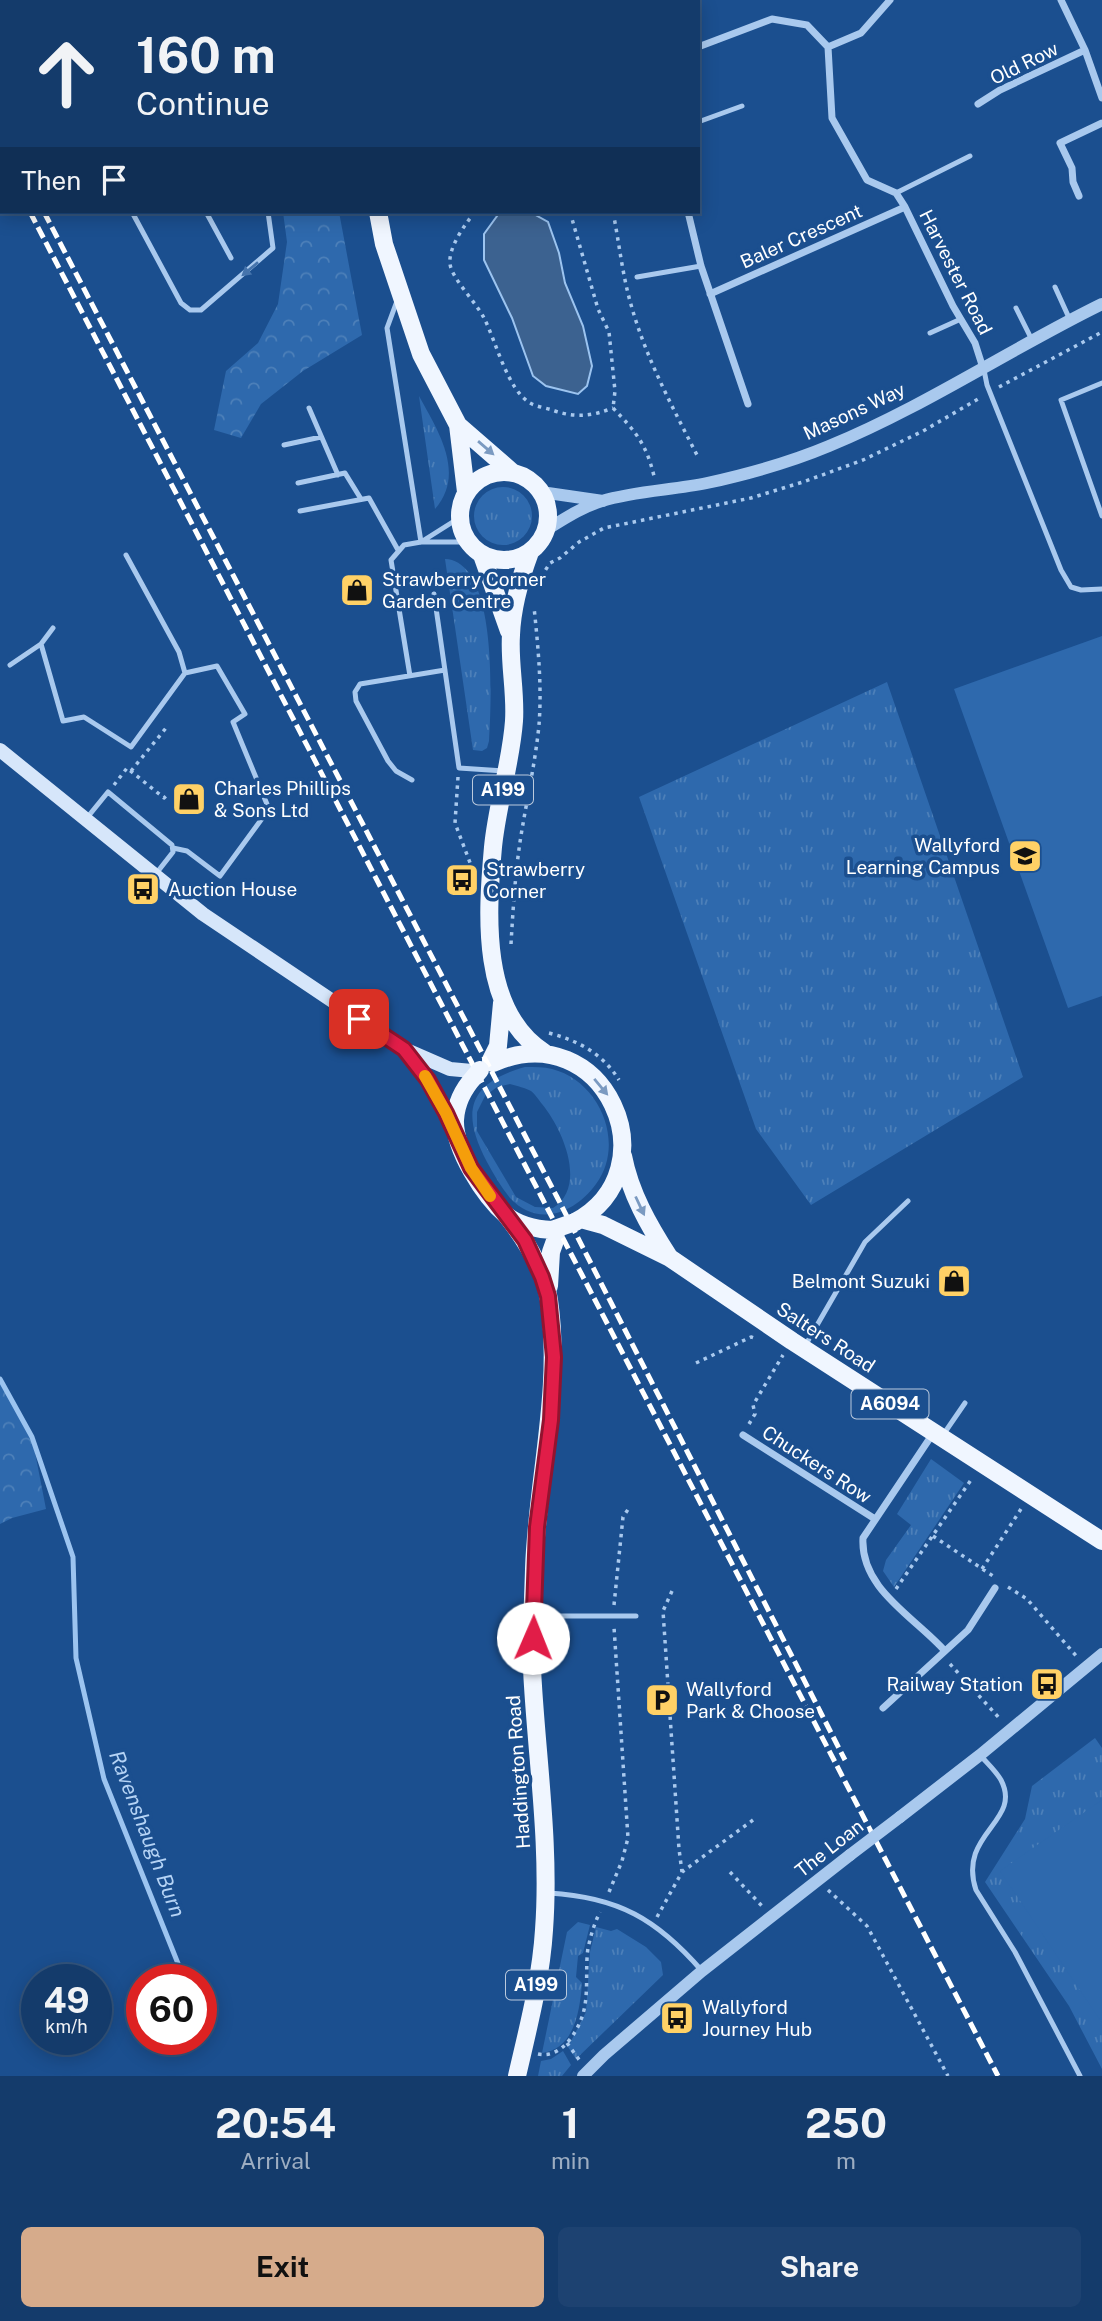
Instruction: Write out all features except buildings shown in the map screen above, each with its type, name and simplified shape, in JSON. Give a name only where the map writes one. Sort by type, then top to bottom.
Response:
[{"type":"main road","points":[[378,214],[384,244],[421,354],[458,425],[466,492]]},
{"type":"main road","points":[[458,425],[512,472],[530,480],[541,492],[547,507],[546,530]]},
{"type":"main road","points":[[467,542],[459,518],[466,492],[484,476],[512,472]]},
{"type":"main road","name":"A199","points":[[506,1215],[471,1168],[456,1133],[456,1111],[459,1098],[498,1046],[502,1000],[491,946],[490,916],[493,845],[514,719],[511,635],[519,582],[530,552],[540,542],[546,530]]},
{"type":"main road","name":"A199","points":[[467,542],[482,555],[511,635]]},
{"type":"main road","points":[[482,555],[503,560],[530,552]]},
{"type":"main road","points":[[0,750],[203,914],[404,1049],[439,1065],[483,1067]]},
{"type":"main road","name":"A199","points":[[502,1000],[522,1034],[545,1053]]},
{"type":"main road","points":[[404,1049],[428,1080],[456,1133]]},
{"type":"main road","name":"A199","points":[[483,1067],[521,1054],[545,1053],[570,1060],[586,1071],[600,1083],[611,1099],[618,1116],[622,1149],[615,1180],[605,1196],[566,1227]]},
{"type":"main road","name":"Salters Road","points":[[622,1149],[638,1201],[656,1238],[670,1258]]},
{"type":"main road","points":[[506,1215],[530,1227],[566,1227]]},
{"type":"main road","name":"Haddington Road","points":[[506,1215],[525,1240],[548,1296]]},
{"type":"main road","name":"Salters Road","points":[[566,1227],[603,1224],[670,1258],[792,1349],[938,1434],[1102,1541]]},
{"type":"main road","name":"Haddington Road","points":[[517,2076],[540,1966],[544,1931],[546,1893],[533,1682],[533,1616],[537,1527],[551,1420],[554,1357],[548,1296],[551,1252],[566,1227]]},
{"type":"street","points":[[700,46],[772,19],[807,25],[828,47],[860,33],[890,0]]},
{"type":"street","name":"Old Row","points":[[1061,0],[1085,50],[1102,98]]},
{"type":"street","name":"Harvester Road","points":[[828,47],[832,118],[867,180],[896,193],[905,207],[975,343],[984,368]]},
{"type":"street","name":"Old Row","points":[[978,104],[1000,90],[1085,50]]},
{"type":"street","points":[[1079,197],[1073,183],[1072,168],[1060,143],[1102,123]]},
{"type":"street","name":"Baler Crescent","points":[[710,294],[905,207]]},
{"type":"street","points":[[688,214],[701,266],[748,404]]},
{"type":"street","name":"Masons Way","points":[[546,530],[570,514],[603,501],[708,482],[761,469],[829,447],[900,413],[1102,303]]},
{"type":"street","name":"Masons Way","points":[[541,492],[603,501]]},
{"type":"street","name":"Chuckers Row","points":[[938,1434],[875,1519],[863,1538],[862,1552],[880,1589],[889,1600],[929,1633],[943,1653]]},
{"type":"street","name":"Chuckers Row","points":[[743,1435],[875,1519]]},
{"type":"street","points":[[883,1707],[968,1630],[995,1588]]},
{"type":"street","name":"The Loan","points":[[585,2074],[702,1970],[980,1755],[1102,1654]]},
{"type":"lane","points":[[700,121],[742,106]]},
{"type":"lane","name":"Harvester Road","points":[[896,193],[970,156]]},
{"type":"lane","points":[[133,214],[181,303],[190,310],[201,310],[273,248],[268,214]]},
{"type":"lane","points":[[207,214],[232,258]]},
{"type":"lane","points":[[637,277],[701,266]]},
{"type":"lane","points":[[1055,287],[1070,320]]},
{"type":"lane","points":[[400,292],[387,328],[421,542]]},
{"type":"lane","points":[[1016,308],[1032,340]]},
{"type":"lane","points":[[930,333],[961,319]]},
{"type":"lane","points":[[984,368],[990,392],[1061,570],[1071,587],[1081,590],[1102,589]]},
{"type":"lane","points":[[1102,383],[1061,400],[1102,516]]},
{"type":"lane","points":[[309,408],[338,475]]},
{"type":"lane","points":[[284,445],[321,437]]},
{"type":"lane","points":[[298,483],[345,473],[361,499]]},
{"type":"lane","points":[[300,511],[369,498],[398,550]]},
{"type":"lane","points":[[421,542],[459,518]]},
{"type":"lane","points":[[411,676],[391,560],[404,545],[421,542],[467,542]]},
{"type":"lane","points":[[126,555],[179,652],[185,673]]},
{"type":"lane","points":[[434,594],[459,768],[507,771]]},
{"type":"lane","points":[[10,665],[41,644],[53,628]]},
{"type":"lane","points":[[41,644],[63,721],[84,717],[131,747],[185,673],[218,667],[245,714],[233,722],[269,809],[220,876],[187,851],[173,848],[108,792],[86,819]]},
{"type":"lane","points":[[411,780],[396,771],[388,761],[356,701],[355,692],[360,684],[445,670]]},
{"type":"lane","points":[[155,874],[168,860],[173,848]]},
{"type":"lane","points":[[792,1349],[865,1242],[908,1201]]},
{"type":"lane","points":[[938,1434],[965,1403]]},
{"type":"lane","points":[[533,1616],[636,1616]]},
{"type":"lane","points":[[980,1755],[1000,1777],[1006,1800],[999,1818],[979,1842],[973,1854],[972,1879],[975,1890],[1015,1952],[1080,2076]]},
{"type":"lane","points":[[546,1893],[586,1897],[636,1915],[680,1945],[702,1970]]},
{"type":"path","points":[[474,214],[455,244],[449,261],[452,275],[469,294],[484,318],[515,387],[529,402],[564,414],[591,416],[612,408]]},
{"type":"path","points":[[571,214],[598,309],[609,332],[615,391],[612,408]]},
{"type":"path","points":[[613,214],[623,263],[622,272],[654,371],[699,459]]},
{"type":"path","points":[[537,585],[550,563],[604,528],[751,498],[863,460],[956,414],[990,392],[1102,332]]},
{"type":"path","points":[[612,408],[638,434],[648,453],[658,491]]},
{"type":"path","points":[[510,952],[520,841],[533,780],[539,722],[540,658],[533,603]]},
{"type":"path","points":[[131,771],[166,728]]},
{"type":"path","points":[[108,792],[127,768],[164,798],[168,794]]},
{"type":"path","points":[[459,768],[456,823],[473,870]]},
{"type":"path","points":[[544,1032],[566,1037],[586,1046],[613,1070],[620,1081]]},
{"type":"path","points":[[696,1363],[751,1337],[762,1343]]},
{"type":"path","points":[[772,1350],[792,1349]]},
{"type":"path","points":[[743,1435],[755,1413],[752,1405],[792,1349]]},
{"type":"path","points":[[889,1600],[981,1464]]},
{"type":"path","points":[[982,1569],[1030,1496]]},
{"type":"path","points":[[523,2050],[543,2055],[562,2049],[583,2013],[588,1951],[593,1926],[622,1861],[628,1838],[613,1616],[623,1517],[629,1508]]},
{"type":"path","points":[[933,1536],[1027,1599],[1087,1667]]},
{"type":"path","points":[[672,1591],[663,1611],[682,1872]]},
{"type":"path","points":[[943,1653],[1010,1730]]},
{"type":"path","points":[[652,1925],[682,1872],[753,1820]]},
{"type":"path","points":[[730,1872],[772,1916]]},
{"type":"path","points":[[826,1888],[867,1926],[948,2076]]},
{"type":"path","points":[[567,2043],[585,2074]]},
{"type":"green space","points":[[283,214],[339,214],[362,335],[303,371],[261,404],[241,438],[214,430],[226,371],[258,343],[278,304],[287,242]]},
{"type":"green space","points":[[419,396],[441,438],[449,467],[444,495],[435,509]]},
{"type":"green space","points":[[503,487],[519,492],[527,500],[532,516],[527,532],[519,540],[503,545],[487,540],[479,532],[474,516],[479,500],[487,492]]},
{"type":"green space","points":[[445,559],[462,566],[475,583],[483,608],[488,637],[491,697],[489,741],[487,748],[482,751],[473,750]]},
{"type":"green space","points":[[1102,636],[1102,996],[1068,1008],[954,689]]},
{"type":"green space","points":[[887,682],[1023,1077],[811,1205],[756,1129],[639,797]]},
{"type":"green space","points":[[525,1067],[535,1067],[552,1069],[569,1076],[583,1086],[595,1100],[603,1116],[609,1151],[605,1168],[587,1194],[567,1209],[544,1214],[532,1213],[521,1207],[510,1198],[487,1162],[474,1128],[472,1114],[481,1091],[506,1074]],"holes":[[[510,1084],[534,1094],[550,1114],[563,1142],[568,1157],[569,1186],[563,1198],[553,1208],[535,1207],[516,1197],[477,1131],[477,1112],[485,1096],[497,1087]]]},
{"type":"green space","points":[[0,1378],[32,1437],[46,1509],[0,1524]]},
{"type":"green space","points":[[931,1459],[964,1483],[894,1587],[883,1571],[886,1560],[911,1525],[897,1514]]},
{"type":"green space","points":[[1095,1738],[1102,1748],[1102,2069],[1069,2006],[985,1882],[1025,1819],[1032,1786]]},
{"type":"green space","points":[[1102,1800],[1102,2023],[1000,1871]]},
{"type":"green space","points":[[578,1922],[590,1925],[583,1953],[578,1956],[576,1977],[582,1983],[577,2016],[569,2036],[562,2044],[542,2053],[567,1932]]},
{"type":"green space","points":[[596,1927],[611,1931],[617,1929],[646,1947],[661,1962],[663,1975],[576,2059],[568,2047],[586,2012],[590,1952]]},
{"type":"green space","points":[[563,2051],[571,2065],[562,2076],[538,2076],[541,2061],[551,2059]]},
{"type":"shaded area","points":[[499,214],[534,214],[548,222],[559,253],[565,283],[583,326],[592,366],[587,386],[578,394],[546,386],[533,376],[512,318],[484,260],[484,234]]},
{"type":"waterway","name":"Ravenshaugh Burn","points":[[0,1379],[32,1437],[73,1557],[76,1658],[104,1779],[178,1964]]},
{"type":"railway","points":[[31,214],[998,2076]]},
{"type":"railway","points":[[45,214],[557,1197],[845,1760]]},
{"type":"slow traffic","points":[[425,1076],[439,1097],[471,1168],[490,1196]]},
{"type":"place","name":"Strawberry Corner Garden Centre","points":[[357,590]]},
{"type":"place","name":"Charles Phillips & Sons Ltd","points":[[189,799]]},
{"type":"place","name":"Wallyford Learning Campus","points":[[1025,856]]},
{"type":"place","name":"Strawberry Corner","points":[[462,880]]},
{"type":"place","name":"Auction House","points":[[143,889]]},
{"type":"place","name":"Belmont Suzuki","points":[[954,1281]]},
{"type":"place","name":"Railway Station","points":[[1047,1684]]},
{"type":"place","name":"Wallyford Park & Choose","points":[[662,1700]]},
{"type":"place","name":"Wallyford Journey Hub","points":[[677,2018]]},
{"type":"route","points":[[359,1019],[404,1049],[428,1080],[439,1097],[471,1168],[525,1240],[548,1296],[554,1357],[551,1420],[534,1567],[533,1638]]}]
